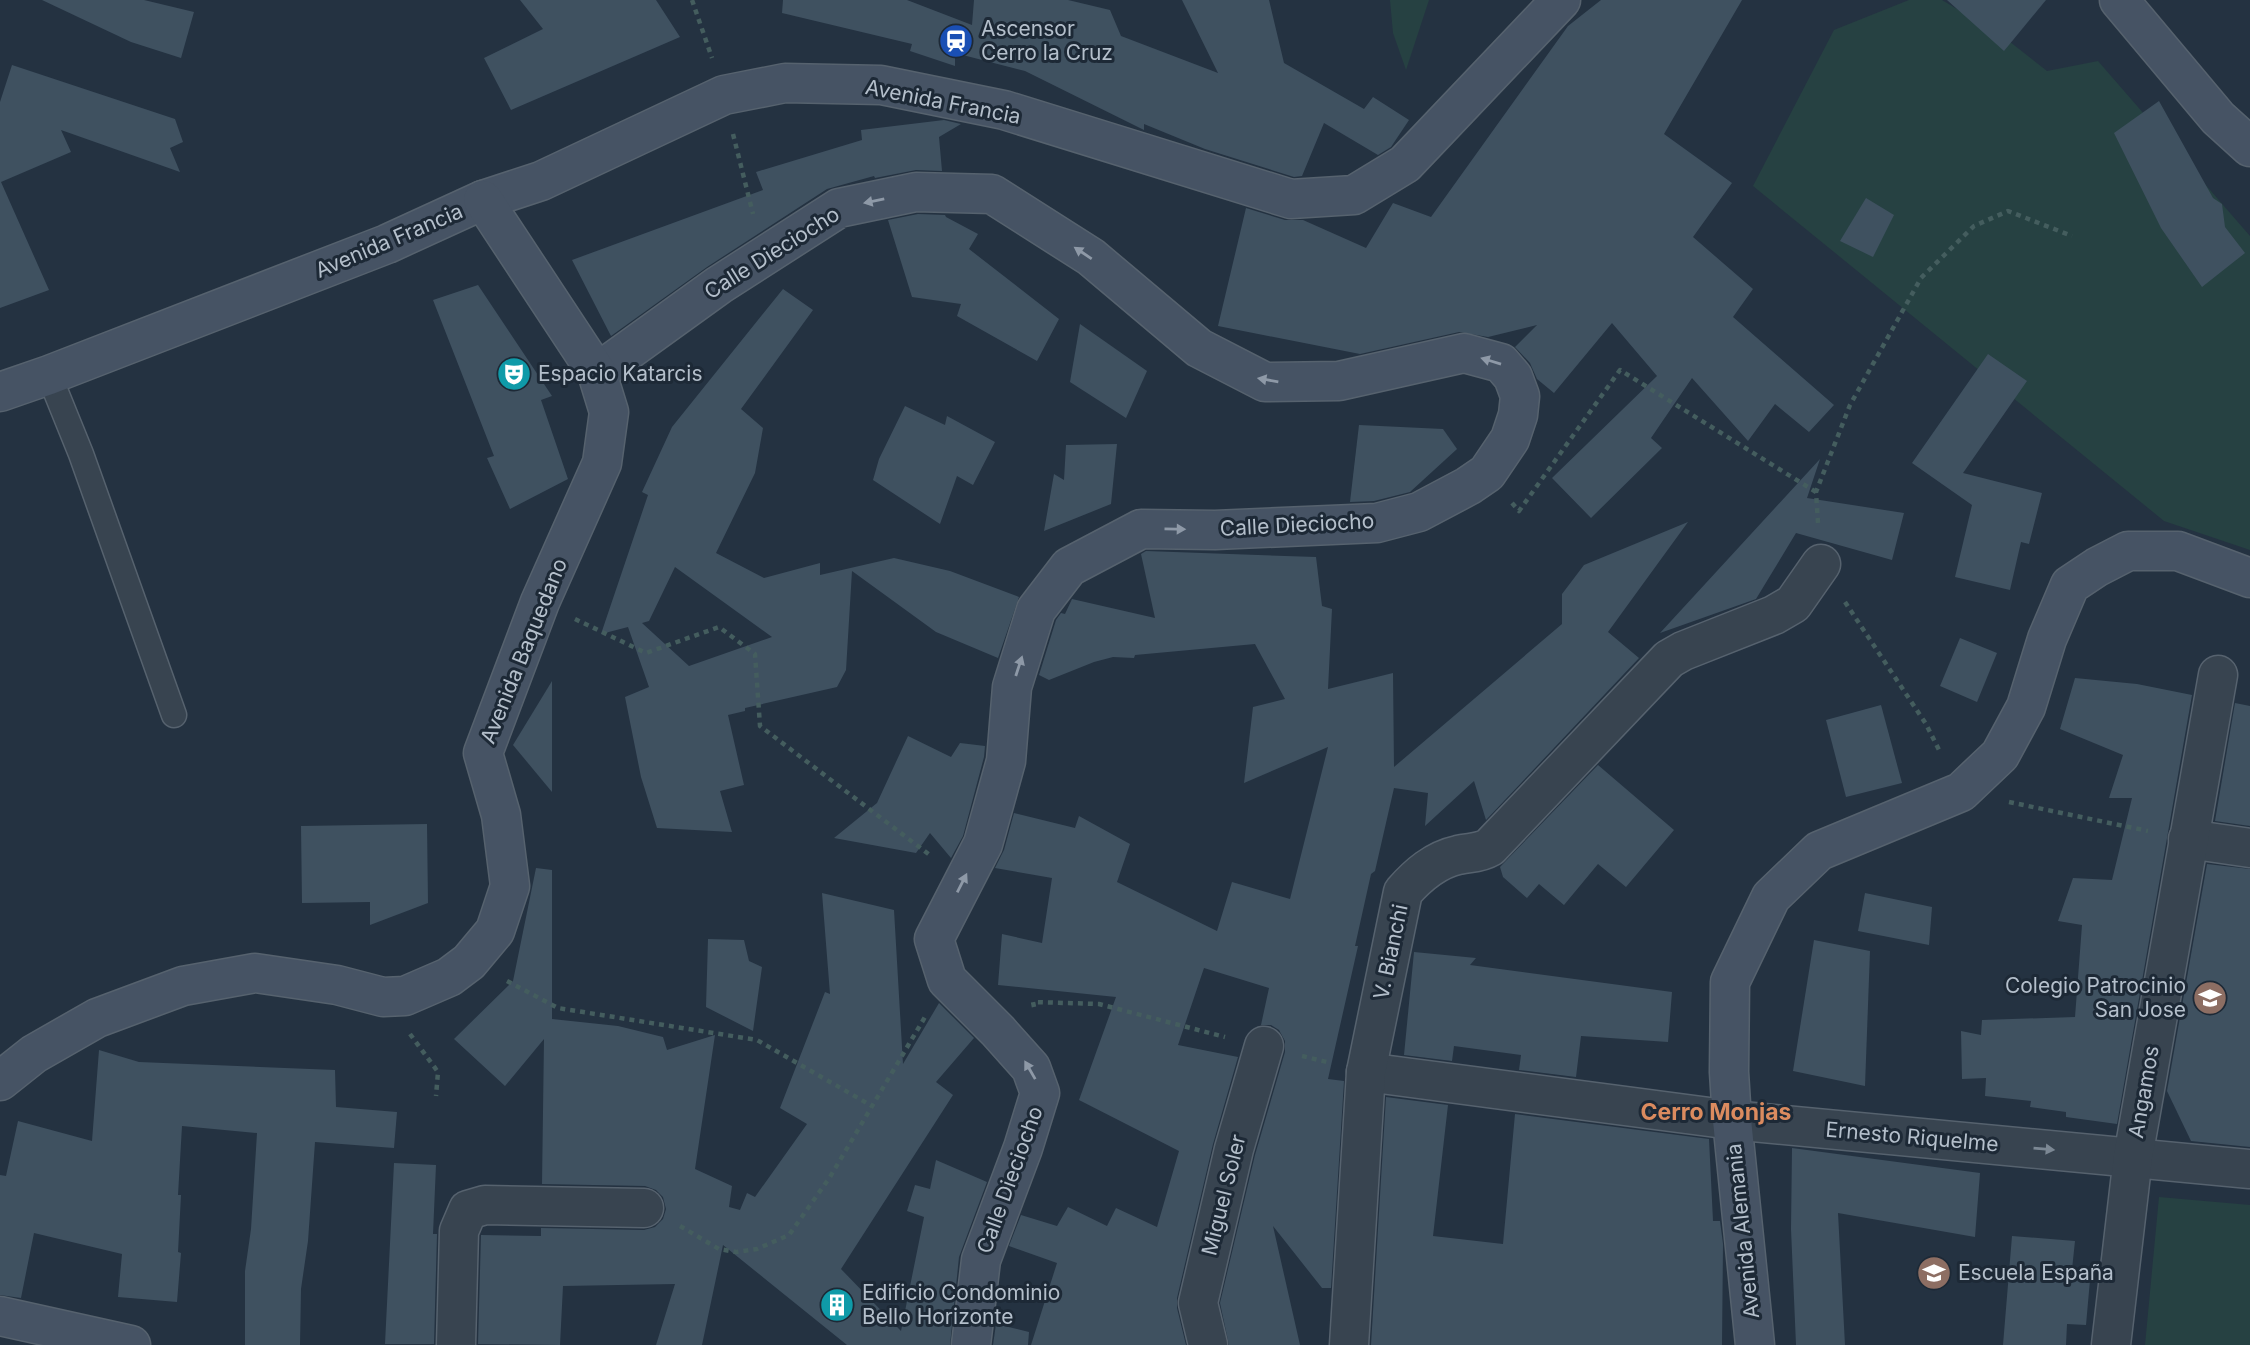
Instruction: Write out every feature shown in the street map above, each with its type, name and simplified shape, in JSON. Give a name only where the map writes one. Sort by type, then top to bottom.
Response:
[{"type":"street","name":"Avenida Francia","points":[[0,392],[387,244],[483,200],[541,181],[724,95],[785,83],[881,85],[1004,110],[1291,199],[1353,195],[1405,164],[1561,0]]},
{"type":"street","points":[[2119,0],[2218,118],[2250,147]]},
{"type":"street","name":"Calle Dieciocho","points":[[597,373],[763,256],[839,208],[916,192],[992,194],[1091,257],[1199,348],[1265,382],[1339,381],[1464,353],[1501,363],[1513,377],[1520,396],[1518,415],[1510,439],[1487,473],[1419,512],[1377,523],[1215,530],[1141,529],[1069,566],[1036,610],[1012,687],[1006,761],[983,844],[934,939],[947,980],[1031,1068],[1040,1093],[981,1261],[971,1345]]},
{"type":"street","name":"Avenida Baquedano","points":[[0,1081],[34,1054],[97,1018],[183,986],[255,973],[337,985],[383,997],[405,996],[449,977],[469,962],[495,931],[510,886],[501,815],[483,753],[540,601],[602,463],[609,412],[597,373],[483,200]]},
{"type":"street","name":"Avenida Alemania","points":[[1755,1345],[1732,1120],[1729,1072],[1730,982],[1771,897],[1819,851],[1961,792],[2000,755],[2026,707],[2047,639],[2070,585],[2097,567],[2128,551],[2178,551],[2250,578]]},
{"type":"street","name":"V. Bianchi","points":[[1349,1345],[1366,1072],[1403,892],[1417,876],[1436,864],[1458,855],[1478,854],[1490,847],[1669,659],[1683,650],[1774,615],[1793,604],[1821,564]]},
{"type":"street","name":"Angamos","points":[[2111,1345],[2133,1157],[2218,675]]},
{"type":"street","points":[[2188,839],[2250,848]]},
{"type":"street","name":"Miguel Soler","points":[[1208,1345],[1198,1303],[1234,1149],[1264,1046]]},
{"type":"street","name":"Ernesto Riquelme","points":[[1366,1072],[1732,1120],[2250,1169]]},
{"type":"street","points":[[456,1345],[459,1231],[468,1210],[485,1205],[645,1208]]},
{"type":"street","points":[[0,1316],[131,1345]]},
{"type":"lane","points":[[49,375],[174,715]]},
{"type":"path","points":[[692,0],[724,95],[763,256]]},
{"type":"path","points":[[2072,236],[2008,211],[1974,226],[1921,278],[1850,405],[1816,492],[1821,564],[1926,724],[1961,792],[2188,839]]},
{"type":"path","points":[[1487,473],[1519,511],[1620,370],[1816,492]]},
{"type":"path","points":[[540,601],[646,653],[719,627],[755,654],[760,726],[964,880]]},
{"type":"path","points":[[469,962],[558,1008],[757,1040],[872,1106]]},
{"type":"path","points":[[645,1208],[719,1249],[736,1252],[757,1249],[789,1235],[830,1177],[947,980]]},
{"type":"path","points":[[383,997],[438,1072],[436,1096]]},
{"type":"path","points":[[1036,1014],[1032,1002],[1099,1004],[1366,1072]]},
{"type":"green space","points":[[1390,0],[1429,0],[1406,70],[1393,33]]},
{"type":"green space","points":[[1909,0],[1942,0],[2005,38],[2047,71],[2098,61],[2250,236],[2250,550],[2164,521],[1753,186],[1834,30]]},
{"type":"green space","points":[[2159,1197],[2250,1205],[2250,1345],[2145,1345]]},
{"type":"building","points":[[42,0],[144,0],[194,12],[181,58],[131,42]]},
{"type":"building","points":[[520,0],[656,0],[680,37],[511,110],[484,58],[543,29]]},
{"type":"building","points":[[783,0],[907,0],[972,25],[974,0],[1068,0],[1110,10],[1121,36],[1218,73],[1182,0],[1269,0],[1284,63],[1364,109],[1373,97],[1409,120],[1391,147],[1378,155],[1324,123],[1302,176],[1294,177],[1205,149],[1144,124],[1144,130],[1025,71],[955,53],[955,66],[910,51],[912,44],[782,13]]},
{"type":"building","points":[[1601,0],[1742,0],[1664,134],[1732,183],[1693,237],[1753,289],[1733,317],[1834,405],[1809,432],[1775,404],[1748,441],[1692,378],[1651,438],[1662,448],[1591,518],[1552,478],[1657,376],[1612,323],[1554,393],[1537,379],[1530,363],[1515,347],[1537,325],[1488,337],[1459,332],[1360,354],[1218,326],[1246,208],[1285,220],[1303,220],[1366,248],[1393,203],[1431,217],[1568,26]]},
{"type":"building","points":[[1947,0],[2046,0],[2004,51]]},
{"type":"building","points":[[12,65],[175,119],[183,142],[170,148],[180,172],[61,130],[71,152],[1,182],[49,290],[0,308],[0,102]]},
{"type":"building","points":[[2159,101],[2213,198],[2222,204],[2225,227],[2245,253],[2202,287],[2161,228],[2114,133]]},
{"type":"building","points":[[944,120],[961,124],[939,137],[942,171],[916,170],[875,178],[874,176],[827,189],[707,267],[611,336],[572,260],[763,190],[756,172],[862,140],[861,130]]},
{"type":"building","points":[[1866,198],[1894,215],[1873,257],[1840,241]]},
{"type":"building","points":[[918,214],[945,215],[978,234],[969,249],[1059,319],[1037,361],[957,316],[961,304],[912,297],[888,220]]},
{"type":"building","points":[[478,285],[552,396],[541,400],[568,479],[510,509],[487,458],[494,456],[433,300]]},
{"type":"building","points":[[783,289],[813,310],[741,409],[763,428],[755,473],[716,553],[764,578],[820,563],[820,575],[894,558],[950,571],[1019,597],[998,658],[936,632],[852,571],[846,670],[837,687],[745,708],[745,711],[728,715],[744,785],[720,791],[732,832],[657,828],[641,777],[625,697],[649,687],[628,627],[601,634],[648,495],[642,492],[672,427]],"holes":[[[675,567],[772,637],[689,666],[642,623],[649,621]]]},
{"type":"building","points":[[1080,324],[1147,371],[1126,418],[1070,382]]},
{"type":"building","points":[[1988,354],[2027,381],[1963,473],[2042,493],[2029,544],[2021,542],[2010,590],[1955,577],[1972,505],[1912,463]]},
{"type":"building","points":[[905,406],[945,425],[947,416],[995,442],[973,485],[957,476],[940,524],[873,480],[879,459]]},
{"type":"building","points":[[1359,425],[1443,429],[1457,449],[1410,492],[1374,501],[1350,502]]},
{"type":"building","points":[[1117,444],[1111,504],[1044,531],[1054,474],[1064,480],[1066,445]]},
{"type":"building","points":[[1820,459],[1807,498],[1904,513],[1892,560],[1796,533],[1756,599],[1660,633]]},
{"type":"building","points":[[1688,522],[1608,632],[1639,658],[1486,820],[1474,781],[1425,826],[1428,793],[1394,788],[1375,871],[1371,874],[1328,1079],[1344,1081],[1331,1288],[1322,1288],[1273,1226],[1300,1345],[1229,1345],[1220,1303],[1255,1155],[1285,1052],[1285,1041],[1279,1030],[1271,1025],[1261,1025],[1269,988],[1204,968],[1178,1045],[1238,1057],[1213,1144],[1177,1298],[1186,1345],[1031,1345],[1057,1263],[1009,1246],[1021,1215],[1057,1226],[1068,1207],[1107,1226],[1116,1208],[1157,1227],[1179,1151],[1079,1100],[1116,997],[998,985],[1002,934],[1042,943],[1052,878],[995,868],[1004,850],[1014,813],[1075,828],[1079,816],[1130,844],[1117,882],[1217,931],[1232,882],[1290,899],[1328,747],[1244,783],[1253,707],[1285,699],[1255,644],[1135,655],[1134,658],[1113,657],[1049,680],[1039,675],[1056,620],[1061,613],[1065,614],[1072,599],[1155,618],[1141,554],[1146,551],[1316,557],[1322,606],[1332,609],[1328,689],[1393,673],[1394,767],[1562,624],[1562,594],[1584,565]]},
{"type":"building","points":[[1960,638],[1997,653],[1977,702],[1940,686]]},
{"type":"building","points":[[2075,678],[2137,684],[2192,695],[2117,1124],[2066,1117],[2066,1112],[2030,1107],[2031,1101],[1985,1096],[1986,1078],[1962,1079],[1961,1031],[1981,1035],[1982,1020],[2075,1017],[2082,925],[2058,921],[2073,878],[2112,880],[2132,798],[2109,798],[2123,755],[2060,729]]},
{"type":"building","points":[[552,681],[552,792],[513,745]]},
{"type":"building","points":[[2235,703],[2250,706],[2250,826],[2215,821]]},
{"type":"building","points":[[1881,705],[1902,783],[1846,797],[1826,720]]},
{"type":"building","points":[[908,736],[951,757],[960,743],[985,746],[963,836],[951,858],[930,833],[916,853],[834,838],[877,803]]},
{"type":"building","points":[[1598,765],[1674,830],[1626,887],[1598,864],[1564,905],[1539,884],[1527,898],[1503,877],[1500,867]]},
{"type":"building","points":[[427,824],[428,903],[370,925],[370,902],[302,903],[301,826]]},
{"type":"building","name":"Colegio Patrocinio San Jose","points":[[2207,864],[2250,869],[2250,1147],[2191,1141],[2167,1091]]},
{"type":"building","points":[[536,868],[552,870],[552,1019],[618,1026],[663,1037],[667,1050],[715,1035],[695,1169],[732,1186],[729,1207],[740,1210],[747,1193],[755,1197],[807,1124],[780,1108],[825,992],[830,994],[822,893],[894,910],[903,1064],[939,1003],[974,1038],[936,1082],[953,1095],[841,1269],[901,1331],[924,1217],[907,1211],[915,1185],[930,1189],[936,1160],[987,1182],[959,1257],[950,1345],[847,1345],[723,1245],[702,1345],[656,1345],[675,1284],[563,1286],[560,1345],[478,1344],[481,1235],[541,1236],[541,1228],[644,1230],[655,1227],[663,1219],[666,1209],[663,1197],[656,1190],[645,1186],[542,1184],[544,1039],[505,1086],[454,1039],[513,981]]},
{"type":"building","points":[[1865,893],[1932,907],[1929,945],[1858,931]]},
{"type":"building","points":[[708,939],[744,940],[749,961],[762,967],[753,1031],[706,1007]]},
{"type":"building","points":[[1814,940],[1870,951],[1865,1086],[1793,1071]]},
{"type":"building","points":[[1414,952],[1476,958],[1470,965],[1672,992],[1668,1042],[1581,1036],[1576,1077],[1519,1070],[1521,1055],[1454,1046],[1452,1061],[1404,1055]]},
{"type":"building","points":[[99,1050],[139,1062],[335,1070],[336,1107],[397,1112],[394,1148],[315,1142],[308,1241],[301,1289],[300,1345],[245,1345],[245,1271],[251,1229],[257,1133],[182,1126],[178,1195],[181,1195],[178,1252],[181,1253],[177,1302],[118,1297],[122,1254],[34,1233],[21,1298],[0,1295],[0,1175],[6,1176],[18,1121],[92,1141]]},
{"type":"building","points":[[1386,1097],[1448,1105],[1433,1236],[1503,1244],[1515,1114],[1709,1139],[1713,1221],[1720,1221],[1723,1244],[1722,1345],[1371,1345]]},
{"type":"building","points":[[1792,1148],[1980,1173],[1975,1237],[1838,1213],[1845,1345],[1796,1345],[1791,1229]]},
{"type":"building","points":[[394,1163],[436,1165],[433,1234],[437,1234],[434,1344],[385,1344]]},
{"type":"building","points":[[2012,1236],[2075,1241],[2071,1279],[2090,1280],[2086,1325],[2067,1324],[2066,1345],[2003,1345]]},
{"type":"building","points":[[996,1324],[1029,1332],[1028,1345],[993,1345]]},
{"type":"place","name":"Ascensor Cerro la Cruz","points":[[956,41]]},
{"type":"place","name":"Espacio Katarcis","points":[[514,374]]},
{"type":"place","name":"Colegio Patrocinio San Jose","points":[[2210,998]]},
{"type":"place","name":"Escuela España","points":[[1934,1273]]},
{"type":"place","name":"Edificio Condominio Bello Horizonte","points":[[837,1305]]},
{"type":"district","name":"Cerro Monjas","points":[[1716,1112]]}]
